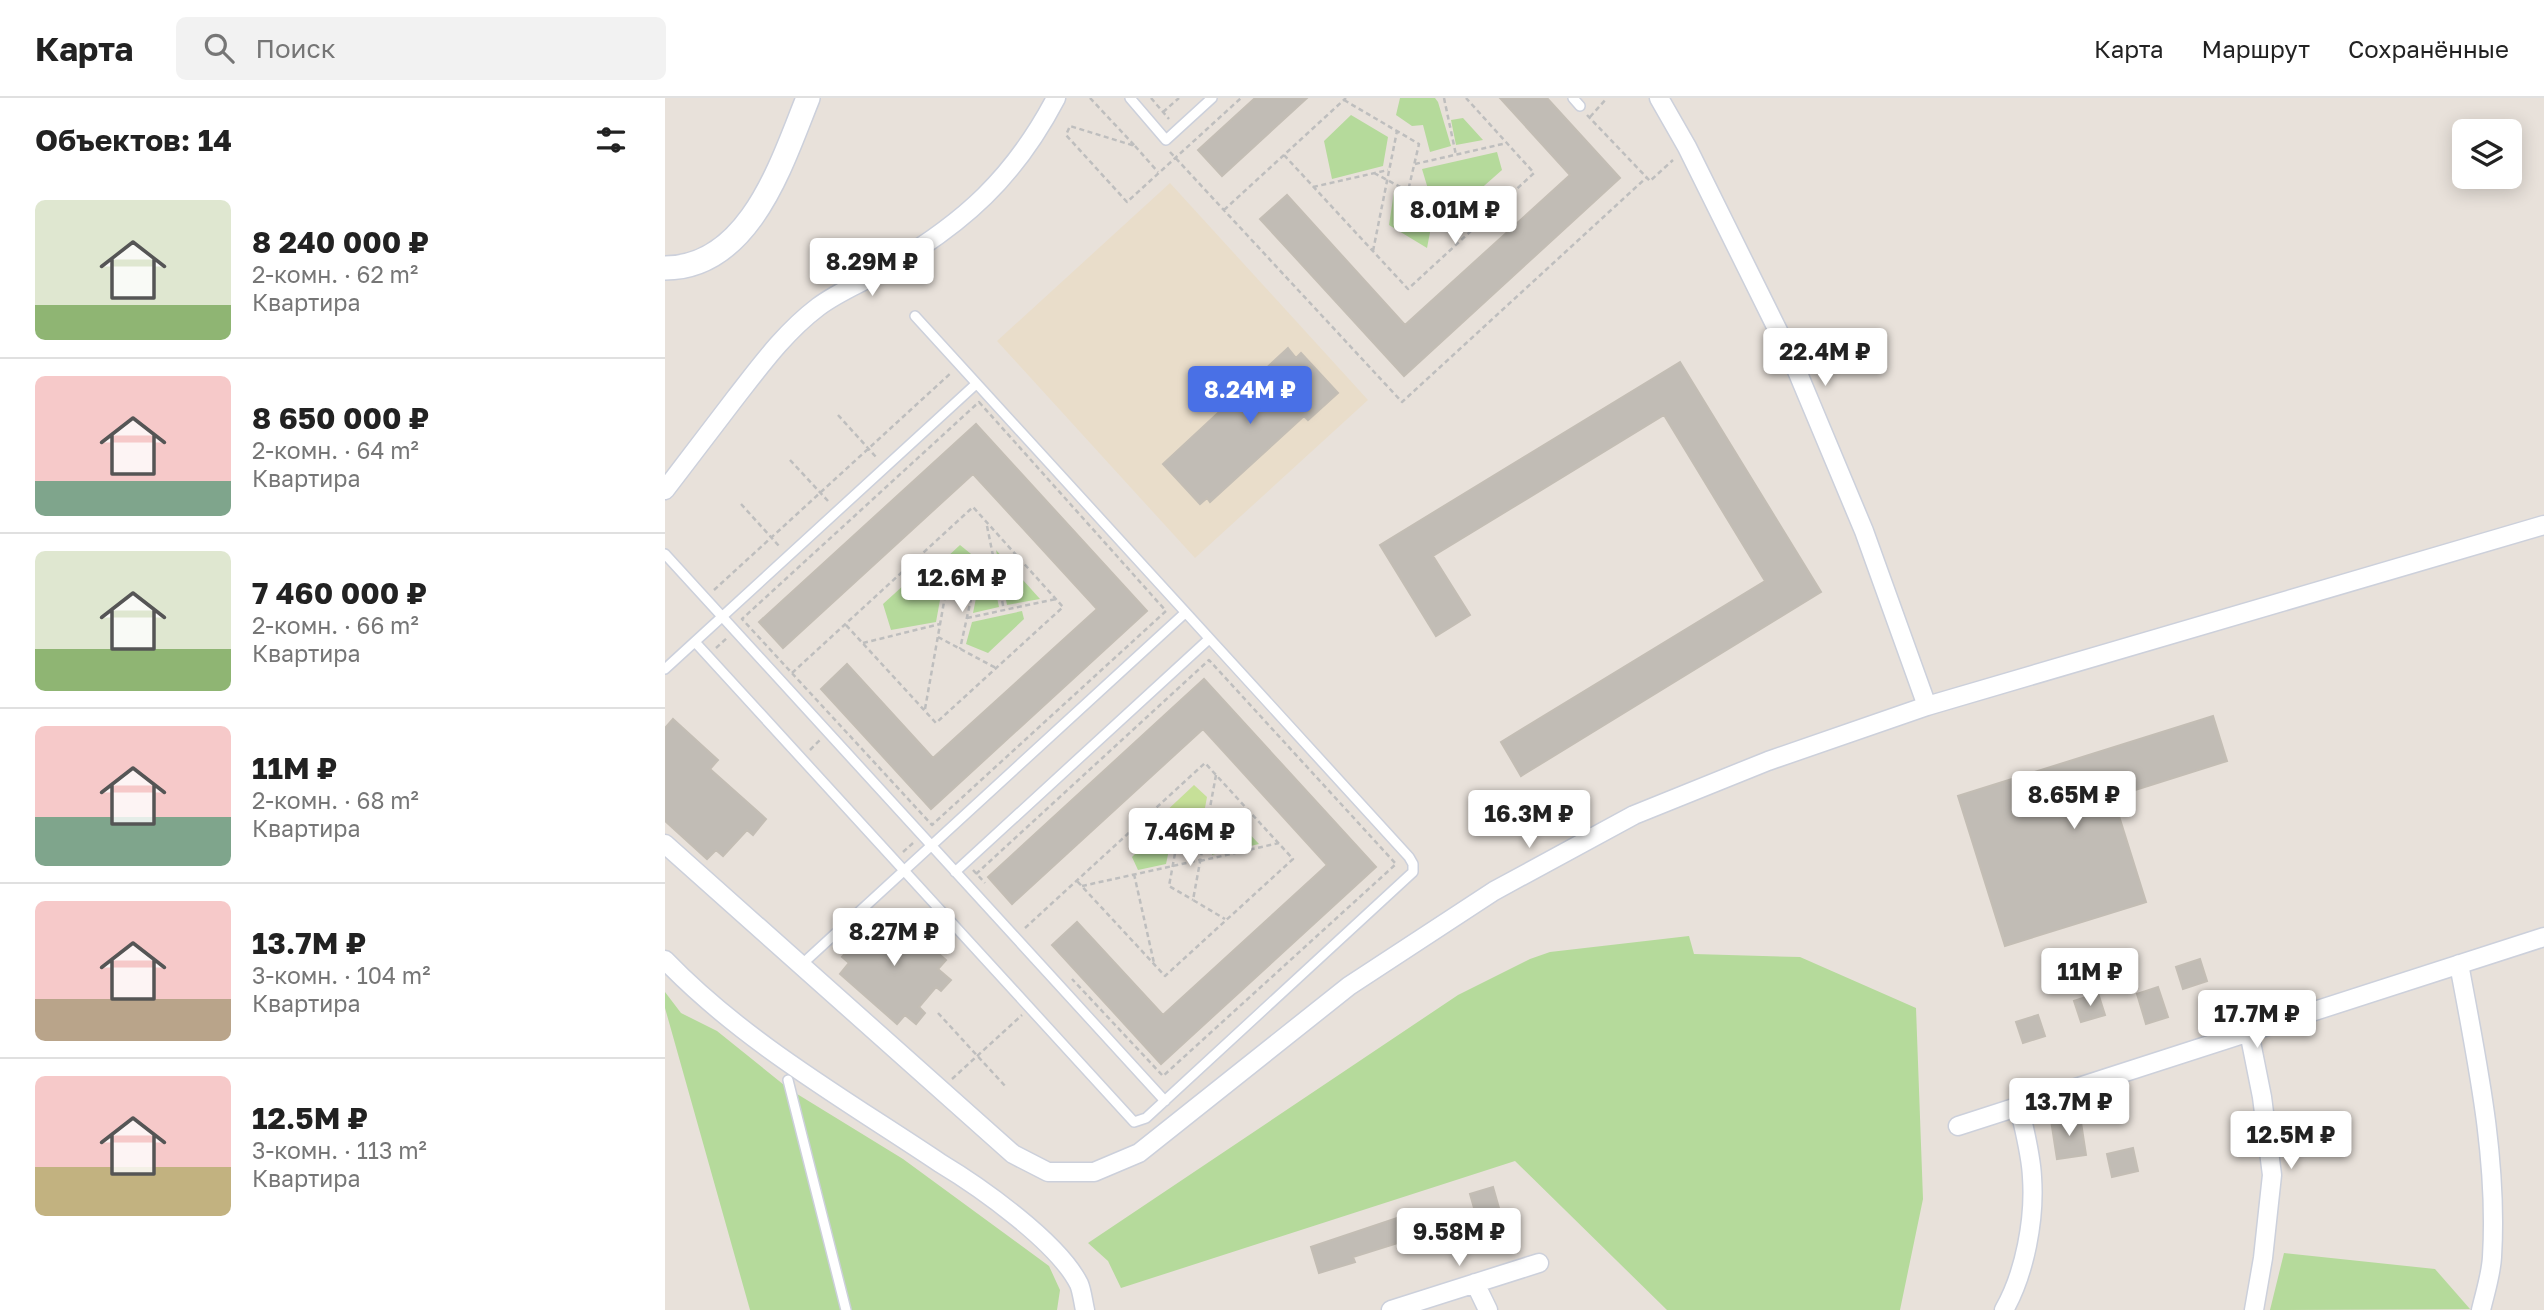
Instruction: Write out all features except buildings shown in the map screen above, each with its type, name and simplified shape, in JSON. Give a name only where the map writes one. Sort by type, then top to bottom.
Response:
[{"type":"street","points":[[665,268],[701,262],[725,247],[746,227],[777,174],[808,98]]},
{"type":"street","points":[[665,490],[792,329],[819,306],[847,288],[885,270],[967,215],[1019,160],[1056,98]]},
{"type":"street","points":[[1659,98],[1687,147],[1798,372],[1864,531],[1927,706]]},
{"type":"street","points":[[665,845],[1013,1154],[1048,1172],[1094,1172],[1139,1153],[1349,986],[1494,891],[1634,815],[1768,761],[1927,706],[2544,524]]},
{"type":"street","points":[[1958,1126],[2544,937]]},
{"type":"street","points":[[665,960],[697,993],[737,1024],[973,1183],[1044,1242],[1071,1271],[1080,1287],[1085,1310]]},
{"type":"street","points":[[2459,964],[2479,1069],[2491,1165],[2492,1259],[2481,1310]]},
{"type":"street","points":[[2249,1032],[2262,1097],[2272,1175],[2254,1310]]},
{"type":"street","points":[[2004,1310],[2015,1290],[2029,1236],[2032,1177],[2019,1106]]},
{"type":"street","points":[[1391,1310],[1539,1263]]},
{"type":"street","points":[[1475,1283],[1488,1310]]},
{"type":"lane","points":[[1143,98],[1133,102],[1166,140],[1212,98]]},
{"type":"lane","points":[[1573,98],[1583,109]]},
{"type":"lane","points":[[695,642],[1134,1122],[1141,1122],[1165,1101],[1413,872],[1409,857],[915,316]]},
{"type":"lane","points":[[665,669],[976,384]]},
{"type":"lane","points":[[665,554],[1165,1101]]},
{"type":"lane","points":[[800,966],[1185,612]]},
{"type":"lane","points":[[955,872],[1209,639]]},
{"type":"lane","points":[[788,1080],[846,1310]]},
{"type":"path","points":[[1090,98],[1159,173]]},
{"type":"path","points":[[1163,112],[1179,98]]},
{"type":"path","points":[[1135,146],[1070,127],[1066,135],[1127,202],[1241,98]]},
{"type":"path","points":[[1444,98],[1456,155]]},
{"type":"path","points":[[1284,155],[1408,289],[1534,173],[1466,98]]},
{"type":"path","points":[[1590,117],[1607,98]]},
{"type":"path","points":[[1224,210],[1345,99],[1419,145],[1408,191]]},
{"type":"path","points":[[1583,109],[1650,181],[1687,147]]},
{"type":"path","points":[[1373,251],[1397,131]]},
{"type":"path","points":[[1166,140],[1169,151],[1175,158],[1402,402],[1646,177]]},
{"type":"path","points":[[1414,165],[1507,143]]},
{"type":"path","points":[[1313,187],[1389,170]]},
{"type":"path","points":[[1374,173],[1472,230]]},
{"type":"path","points":[[705,598],[960,366]]},
{"type":"path","points":[[932,825],[1165,611],[979,402],[742,619],[942,836]]},
{"type":"path","points":[[838,415],[886,467]]},
{"type":"path","points":[[790,460],[837,511]]},
{"type":"path","points":[[741,504],[788,556]]},
{"type":"path","points":[[792,673],[845,624],[973,507],[1063,607],[936,723],[845,624]]},
{"type":"path","points":[[987,523],[1004,610]]},
{"type":"path","points":[[911,564],[971,599],[960,649]]},
{"type":"path","points":[[925,711],[947,585]]},
{"type":"path","points":[[967,618],[1056,599]]},
{"type":"path","points":[[863,643],[940,624]]},
{"type":"path","points":[[938,636],[996,668]]},
{"type":"path","points":[[1116,657],[1125,668]]},
{"type":"path","points":[[976,873],[1209,660],[1396,864],[1163,1076],[1071,978]]},
{"type":"path","points":[[1150,694],[1160,705]]},
{"type":"path","points":[[1066,702],[1076,713]]},
{"type":"path","points":[[1100,739],[1110,750]]},
{"type":"path","points":[[1017,747],[1027,758]]},
{"type":"path","points":[[1015,937],[1206,763],[1293,859],[1165,976],[1077,881]]},
{"type":"path","points":[[1193,900],[1216,775]]},
{"type":"path","points":[[1051,784],[1061,796]]},
{"type":"path","points":[[969,791],[978,802]]},
{"type":"path","points":[[1146,818],[1202,851]]},
{"type":"path","points":[[1002,829],[1013,840]]},
{"type":"path","points":[[1178,837],[1169,886],[1227,919]]},
{"type":"path","points":[[1082,886],[1279,843]]},
{"type":"path","points":[[966,862],[993,892]]},
{"type":"path","points":[[1134,874],[1154,964]]},
{"type":"path","points":[[949,1082],[1029,1008]]},
{"type":"path","points":[[938,1013],[1006,1087]]},
{"type":"shaded area","points":[[1170,183],[1368,400],[1195,558],[997,341]]},
{"type":"green space","points":[[1400,98],[1435,98],[1451,146],[1430,152],[1423,125],[1412,126],[1396,115]]},
{"type":"green space","points":[[1351,115],[1388,137],[1383,166],[1332,179],[1324,141]]},
{"type":"green space","points":[[1463,118],[1483,140],[1456,145],[1451,120]]},
{"type":"green space","points":[[1497,152],[1502,170],[1459,208],[1428,189],[1422,169]]},
{"type":"green space","points":[[1394,192],[1433,217],[1427,248],[1389,225]]},
{"type":"green space","points":[[960,545],[976,558],[988,554],[999,607],[973,613],[976,598],[933,570]]},
{"type":"green space","points":[[996,550],[1040,599],[1007,605]]},
{"type":"green space","points":[[916,574],[942,589],[936,622],[891,630],[883,604]]},
{"type":"green space","points":[[1022,611],[1024,619],[988,653],[966,644],[972,622]]},
{"type":"green space","points":[[1194,785],[1207,797],[1199,839],[1161,816]]},
{"type":"green space","points":[[1226,809],[1259,844],[1246,847],[1234,840],[1223,845],[1219,853],[1212,855],[1212,840],[1209,835],[1211,823]]},
{"type":"green space","points":[[1155,834],[1170,845],[1166,864],[1138,870],[1132,857]]},
{"type":"green space","points":[[1689,936],[1694,954],[1800,957],[1916,1008],[1923,1199],[1900,1310],[1667,1310],[1515,1161],[1121,1288],[1108,1261],[1088,1243],[1458,995],[1530,959],[1550,952]]},
{"type":"green space","points":[[665,992],[681,1013],[717,1031],[789,1089],[903,1159],[1049,1266],[1060,1290],[1057,1310],[750,1310],[665,1008]]},
{"type":"green space","points":[[2284,1253],[2435,1269],[2470,1309],[2270,1310]]}]
